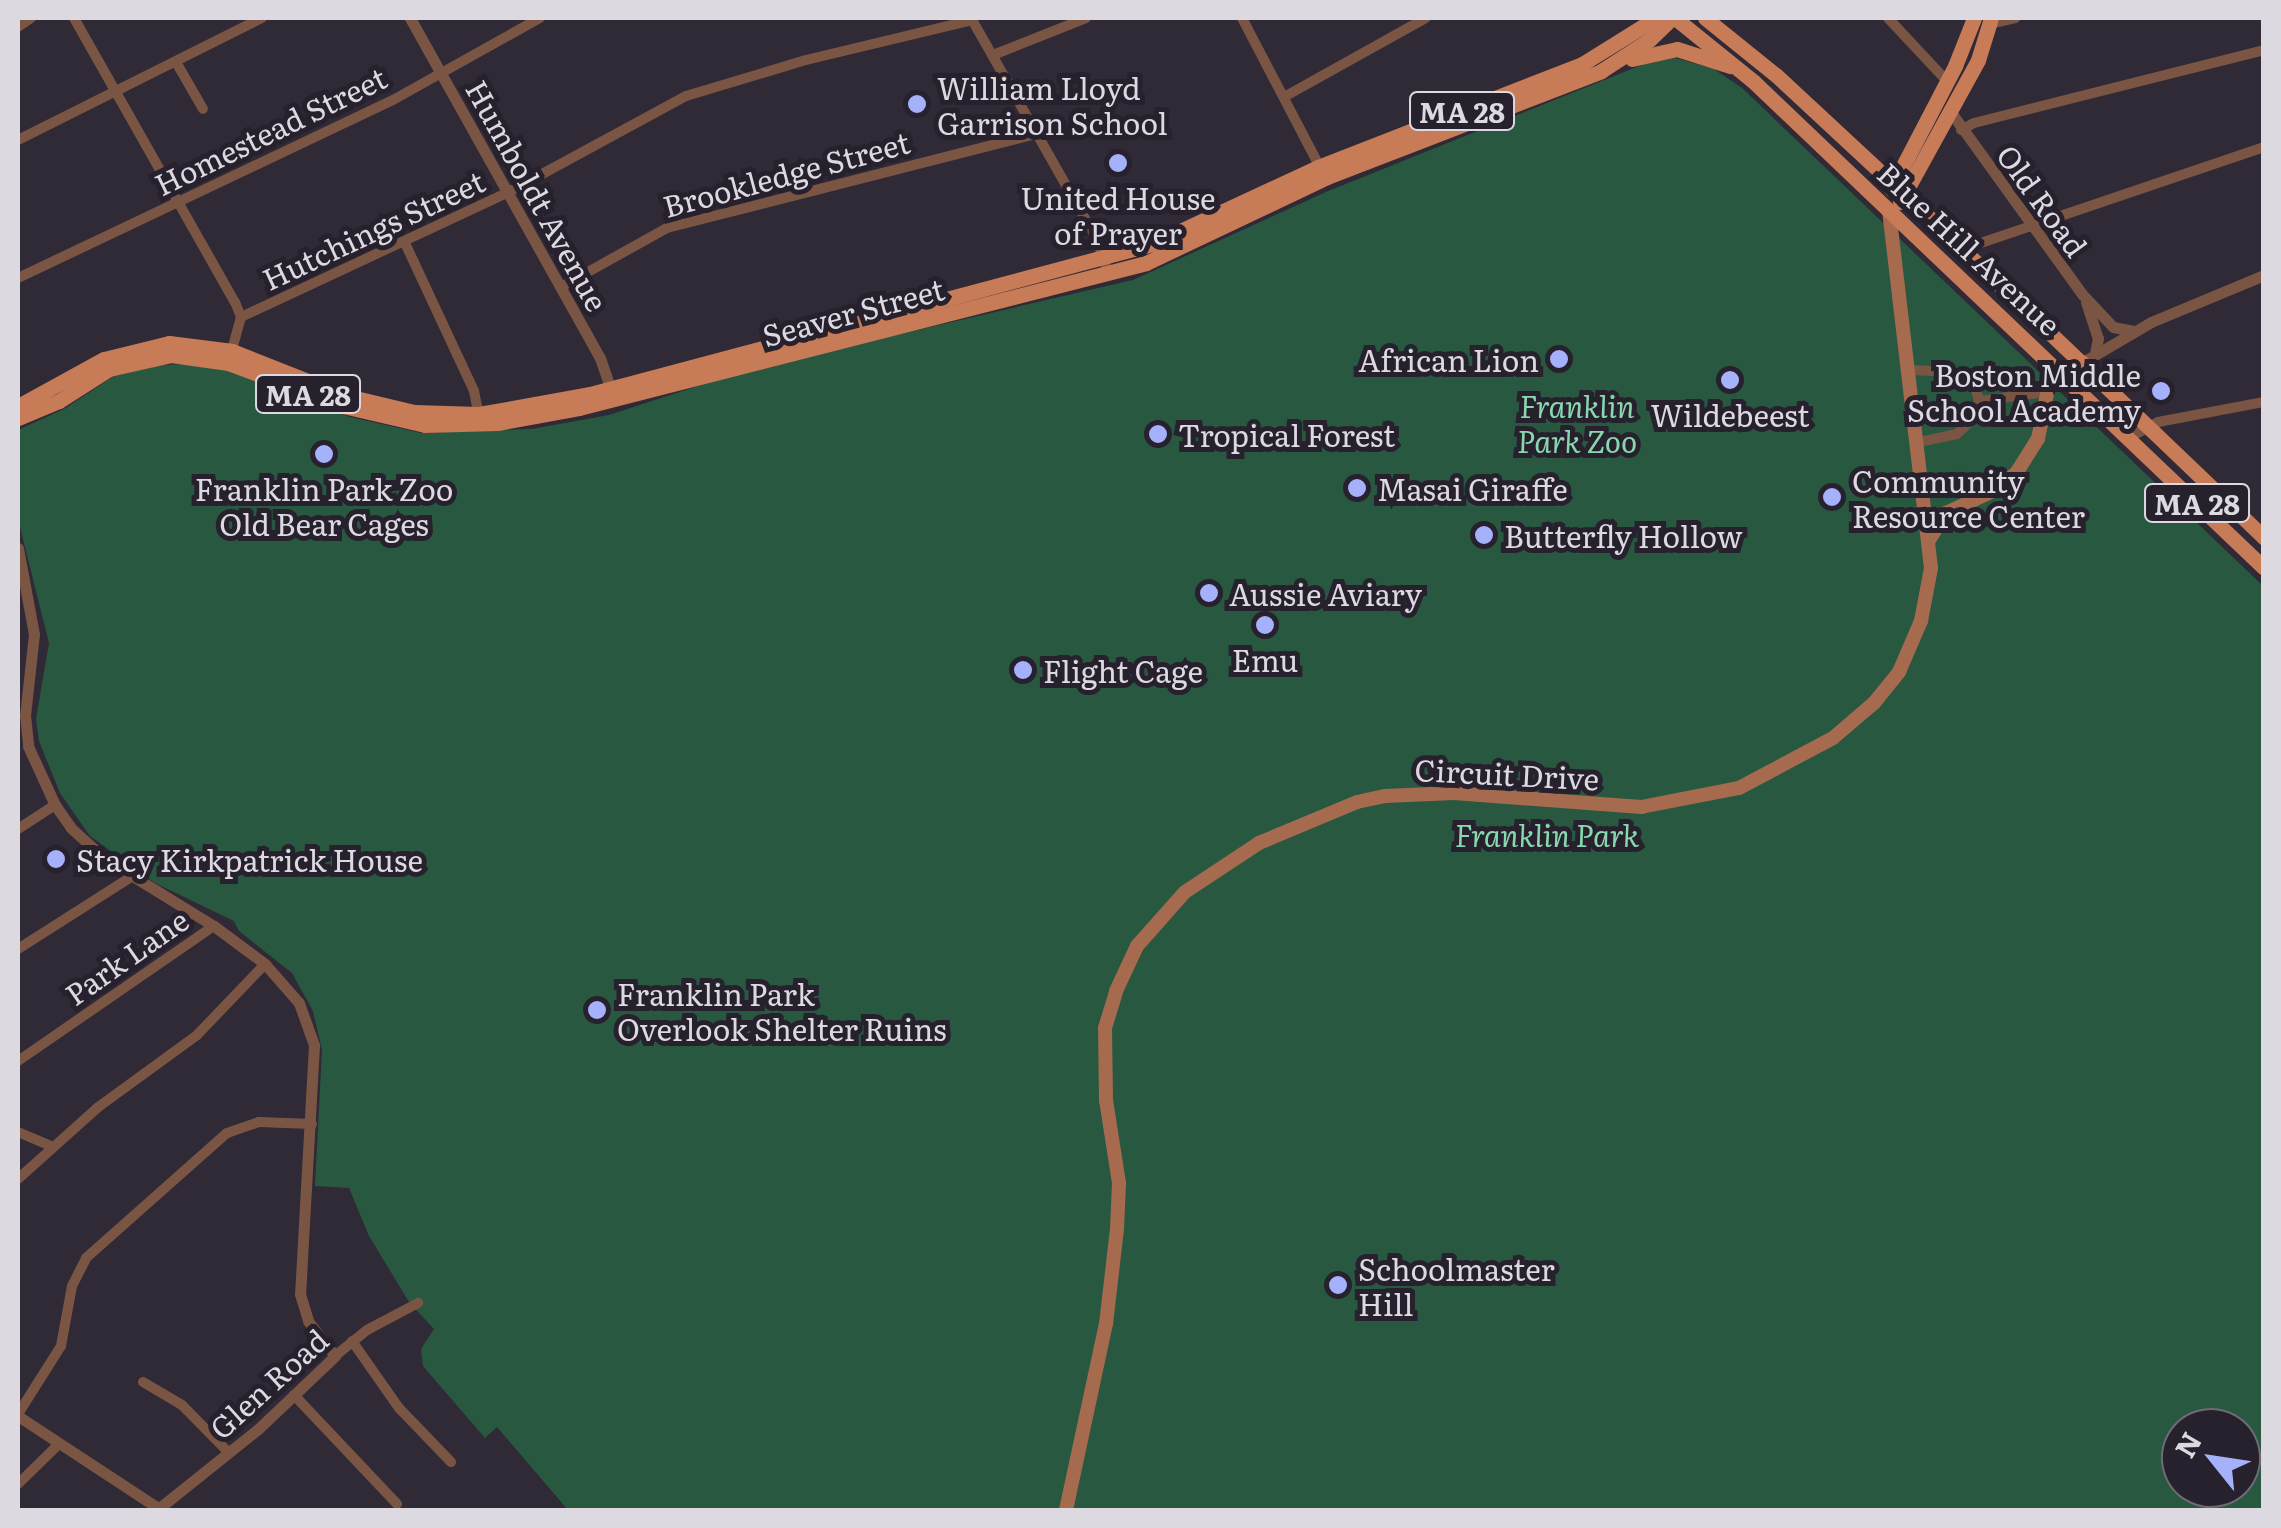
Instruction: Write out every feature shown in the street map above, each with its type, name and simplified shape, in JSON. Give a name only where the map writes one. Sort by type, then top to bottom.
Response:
[{"type":"main road","points":[[1630,38],[1641,18]]},
{"type":"main road","name":"Seaver Street","points":[[18,406],[90,366],[134,348],[186,344],[230,357],[324,400],[390,419],[442,426],[612,394],[1107,266],[1565,70],[1630,38],[1656,18]]},
{"type":"main road","name":"Seaver Street","points":[[1323,172],[1601,71],[1649,40],[1674,18]]},
{"type":"main road","name":"Blue Hill Avenue","points":[[1674,18],[1754,82],[2264,568]]},
{"type":"main road","name":"Blue Hill Avenue","points":[[1705,18],[1759,60],[2089,358],[2149,426],[2260,529]]},
{"type":"main road","points":[[1889,210],[1974,18]]},
{"type":"main road","points":[[1899,189],[1978,60],[1991,21]]},
{"type":"main road","name":"MA 28","points":[[1601,71],[1646,53],[1677,49],[1717,60],[1754,82]]},
{"type":"main road","name":"Circuit Drive","points":[[1066,1510],[1103,1341],[1117,1229],[1120,1183],[1106,1100],[1105,1028],[1126,966],[1156,922],[1185,892],[1223,864],[1300,824],[1357,802],[1421,792],[1641,806],[1718,794],[1765,777],[1844,729],[1893,681],[1925,610],[1931,578],[1920,442],[1889,210]]},
{"type":"main road","name":"Seaver Street","points":[[18,418],[60,401],[109,369],[138,359],[230,357]]},
{"type":"main road","points":[[1929,546],[1937,522],[2006,482],[2026,460],[2040,431],[2046,392],[2063,374],[2089,358]]},
{"type":"main road","points":[[18,394],[55,388]]},
{"type":"main road","points":[[1923,480],[1935,504],[1964,504]]},
{"type":"street","points":[[18,27],[31,18]]},
{"type":"street","points":[[74,18],[240,317],[230,357]]},
{"type":"street","points":[[18,140],[262,18]]},
{"type":"street","name":"Humboldt Avenue","points":[[410,18],[561,287],[612,394]]},
{"type":"street","name":"Homestead Street","points":[[18,278],[442,75],[540,18]]},
{"type":"street","points":[[972,18],[1107,266]]},
{"type":"street","name":"Hutchings Street","points":[[240,317],[509,192],[686,96],[806,60],[972,18]]},
{"type":"street","points":[[993,56],[1086,18]]},
{"type":"street","points":[[1242,18],[1323,172]]},
{"type":"street","points":[[1284,97],[1426,18]]},
{"type":"street","points":[[1888,18],[1947,81]]},
{"type":"street","points":[[1991,21],[2015,18]]},
{"type":"street","points":[[1963,133],[1974,122],[2264,50]]},
{"type":"street","points":[[176,62],[202,108]]},
{"type":"street","name":"Old Road","points":[[1950,111],[2082,294],[2116,329],[2134,331]]},
{"type":"street","name":"Brookledge Street","points":[[561,287],[667,228],[1035,134]]},
{"type":"street","points":[[1963,248],[2264,147]]},
{"type":"street","points":[[405,243],[474,391],[480,419]]},
{"type":"street","points":[[2089,358],[2134,331],[2264,274]]},
{"type":"street","name":"Old Road","points":[[2082,294],[2098,338],[2089,358]]},
{"type":"street","points":[[1910,370],[1956,372],[1975,386],[1979,401],[1966,428],[1920,442]]},
{"type":"street","points":[[1979,401],[2046,392]]},
{"type":"street","points":[[2130,438],[2149,426],[2264,402]]},
{"type":"street","points":[[18,548],[23,605],[34,634],[25,715],[28,746],[55,805],[86,843],[265,964],[299,1003],[310,1026],[316,1076],[300,1294],[308,1321],[335,1356]]},
{"type":"street","points":[[18,828],[55,805]]},
{"type":"street","points":[[18,950],[131,877]]},
{"type":"street","name":"Park Lane","points":[[18,1061],[214,926]]},
{"type":"street","points":[[18,1179],[97,1108],[198,1035],[265,964]]},
{"type":"street","points":[[159,1510],[18,1415],[61,1346],[72,1286],[86,1258],[227,1133],[259,1122],[312,1124]]},
{"type":"street","points":[[18,1132],[53,1147]]},
{"type":"street","name":"Glen Road","points":[[159,1510],[229,1453],[352,1340],[418,1303]]},
{"type":"street","points":[[352,1340],[400,1408],[451,1462]]},
{"type":"street","points":[[143,1382],[182,1405],[229,1453]]},
{"type":"street","points":[[294,1395],[398,1504]]},
{"type":"street","points":[[18,1484],[58,1444]]},
{"type":"green space","name":"Franklin Park","points":[[1675,58],[1714,69],[1742,88],[2263,586],[2263,1510],[568,1510],[497,1427],[485,1438],[423,1366],[421,1349],[434,1329],[409,1302],[369,1236],[349,1188],[315,1186],[322,1050],[313,1011],[292,973],[239,931],[234,921],[155,883],[90,836],[60,793],[39,741],[36,719],[49,643],[18,519],[18,430],[64,409],[114,376],[142,366],[185,364],[223,369],[350,417],[421,433],[532,429],[609,415],[753,368],[1133,280],[1326,192],[1649,62]]},
{"type":"place","name":"William Lloyd Garrison School","points":[[917,104]]},
{"type":"place","name":"United House of Prayer","points":[[1118,163]]},
{"type":"place","name":"African Lion","points":[[1559,359]]},
{"type":"place","name":"Wildebeest","points":[[1730,380]]},
{"type":"place","name":"Boston Middle School Academy","points":[[2161,391]]},
{"type":"place","name":"Tropical Forest","points":[[1158,434]]},
{"type":"place","name":"Franklin Park Zoo Old Bear Cages","points":[[324,454]]},
{"type":"place","name":"Masai Giraffe","points":[[1357,488]]},
{"type":"place","name":"Community Resource Center","points":[[1832,497]]},
{"type":"place","name":"Butterfly Hollow","points":[[1484,535]]},
{"type":"place","name":"Aussie Aviary","points":[[1209,593]]},
{"type":"place","name":"Emu","points":[[1265,625]]},
{"type":"place","name":"Flight Cage","points":[[1023,670]]},
{"type":"place","name":"Stacy Kirkpatrick House","points":[[56,859]]},
{"type":"place","name":"Franklin Park Overlook Shelter Ruins","points":[[597,1010]]},
{"type":"place","name":"Schoolmaster Hill","points":[[1338,1285]]},
{"type":"park label","name":"Franklin Park Zoo","points":[[1577,422]]}]
